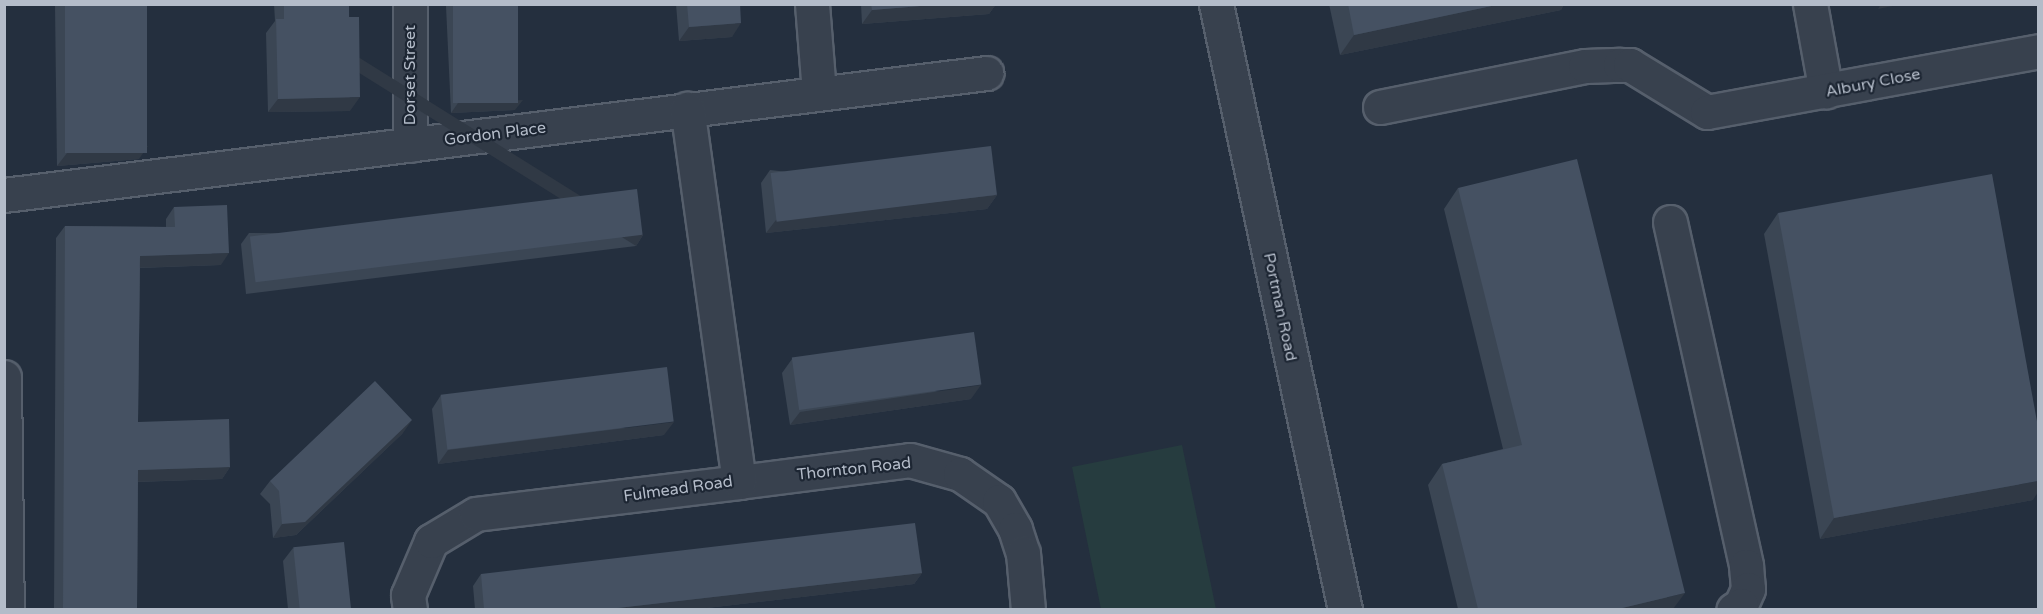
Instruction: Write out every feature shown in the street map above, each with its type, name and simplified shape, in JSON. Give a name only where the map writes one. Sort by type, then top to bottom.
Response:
[{"type":"street","name":"Dorset Street","points":[[410,4],[410,145]]},
{"type":"street","points":[[812,4],[819,93]]},
{"type":"street","name":"Portman Road","points":[[1216,4],[1345,609]]},
{"type":"street","points":[[1810,4],[1826,92]]},
{"type":"street","name":"Albury Close","points":[[1380,106],[1585,66],[1630,65],[1707,112],[1826,92],[2038,51]]},
{"type":"street","name":"Gordon Place","points":[[4,195],[986,72]]},
{"type":"street","name":"Fulmead Road","points":[[410,609],[408,595],[431,541],[476,514],[739,482],[687,109]]},
{"type":"street","points":[[1670,222],[1746,566],[1744,604]]},
{"type":"street","points":[[4,377],[7,609]]},
{"type":"street","name":"Thornton Road","points":[[739,482],[910,460],[960,474],[999,501],[1016,528],[1023,553],[1028,609]]},
{"type":"green space","points":[[1182,445],[1216,609],[1101,609],[1072,467]]},
{"type":"building","points":[[65,4],[147,4],[147,153],[65,153]]},
{"type":"building","points":[[284,4],[349,4],[349,17],[359,17],[360,97],[278,99],[276,19],[284,19]]},
{"type":"building","points":[[453,4],[518,4],[518,103],[453,103]]},
{"type":"building","points":[[687,4],[740,4],[741,23],[689,27]]},
{"type":"building","points":[[871,4],[945,4],[872,10]]},
{"type":"building","points":[[1348,4],[1501,4],[1354,35]]},
{"type":"building","points":[[991,146],[997,195],[777,222],[771,173]]},
{"type":"building","points":[[1577,159],[1685,593],[1618,609],[1478,609],[1442,464],[1522,445],[1458,188]]},
{"type":"building","points":[[1992,174],[2038,427],[2038,481],[1834,518],[1778,213]]},
{"type":"building","points":[[637,189],[643,235],[256,282],[250,237]]},
{"type":"building","points":[[227,205],[229,253],[140,256],[138,422],[229,419],[230,467],[138,470],[137,609],[63,609],[65,226],[175,227],[174,207]]},
{"type":"building","points":[[974,332],[981,384],[799,410],[792,358]]},
{"type":"building","points":[[667,367],[674,422],[447,449],[441,395]]},
{"type":"building","points":[[375,381],[412,420],[305,522],[282,524],[279,491],[270,481]]},
{"type":"building","points":[[915,523],[922,573],[609,609],[484,609],[481,574]]},
{"type":"building","points":[[344,542],[351,609],[300,610],[293,547]]}]
